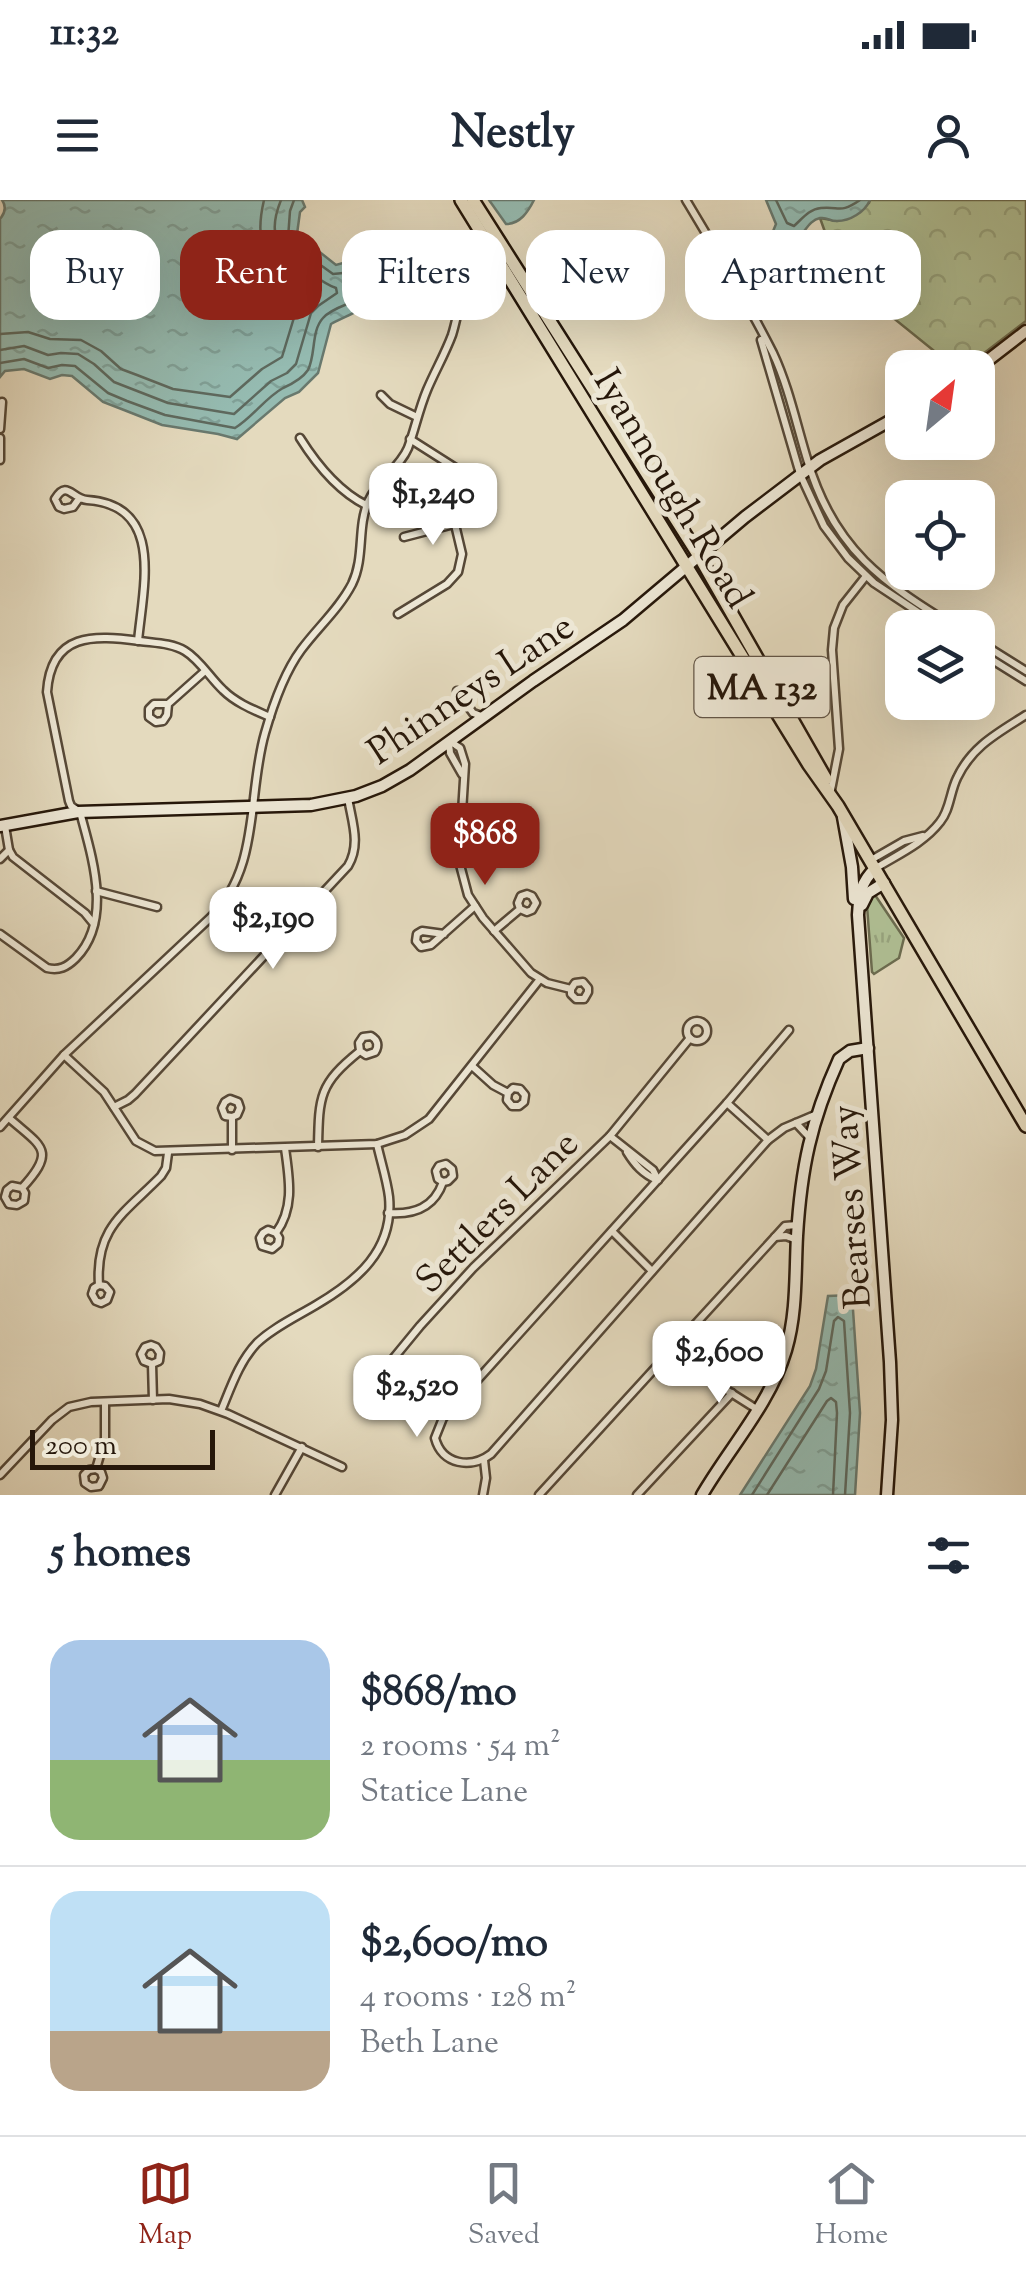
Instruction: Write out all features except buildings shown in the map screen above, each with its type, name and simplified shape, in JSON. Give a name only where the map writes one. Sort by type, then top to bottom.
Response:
[{"type":"main road","name":"Iyannough Road","points":[[461,200],[480,230]]},
{"type":"main road","name":"Iyannough Road","points":[[473,200],[824,761],[840,808],[1026,1126]]},
{"type":"main road","name":"Iyannough Road","points":[[506,273],[810,766],[840,808]]},
{"type":"main road","points":[[995,355],[1026,331]]},
{"type":"main road","name":"Phinneys Lane","points":[[2,825],[80,812],[301,806],[348,798],[390,782],[623,620],[805,471],[885,424]]},
{"type":"main road","name":"Bearses Way","points":[[840,808],[858,916],[891,1382],[887,1495]]},
{"type":"main road","points":[[852,875],[873,864]]},
{"type":"main road","name":"Bearses Way","points":[[858,916],[860,889],[873,864]]},
{"type":"main road","points":[[858,916],[866,895],[884,884]]},
{"type":"main road","points":[[702,1495],[776,1379],[795,1300],[798,1225],[810,1138],[839,1059],[850,1051],[868,1048]]},
{"type":"street","points":[[686,200],[758,330],[814,508],[848,558],[913,610]]},
{"type":"street","points":[[0,1127],[64,1055],[226,900],[239,874],[270,718],[294,660],[354,580],[366,505],[401,461],[455,320]]},
{"type":"street","points":[[381,395],[417,417]]},
{"type":"street","points":[[0,429],[2,402]]},
{"type":"street","points":[[0,438],[0,460]]},
{"type":"street","points":[[300,438],[331,478],[366,505]]},
{"type":"street","points":[[398,614],[447,584],[458,572],[462,554],[454,510],[465,474],[410,439]]},
{"type":"street","points":[[805,471],[832,520],[863,560],[892,587],[928,610]]},
{"type":"street","points":[[78,500],[102,501],[118,507],[138,531],[144,553],[138,641]]},
{"type":"street","points":[[404,537],[454,524]]},
{"type":"street","points":[[831,790],[839,752],[834,628],[843,605],[866,576]]},
{"type":"street","points":[[0,934],[47,968],[56,970],[78,956],[94,924],[96,891],[90,848],[80,812],[70,806],[47,692],[50,672],[67,648],[98,636],[180,648],[228,695],[270,718]]},
{"type":"street","points":[[995,652],[1026,672]]},
{"type":"street","points":[[995,661],[1026,681]]},
{"type":"street","points":[[168,704],[206,671]]},
{"type":"street","points":[[457,692],[473,713],[484,717]]},
{"type":"street","points":[[873,864],[904,841],[924,836],[942,820],[968,760],[995,733],[1026,715]]},
{"type":"street","points":[[450,742],[461,751],[465,764],[460,861],[464,885],[474,906],[531,973],[571,989]]},
{"type":"street","points":[[824,761],[839,752]]},
{"type":"street","points":[[114,1106],[135,1094],[348,866],[356,845],[348,798]]},
{"type":"street","points":[[2,825],[16,860],[94,924]]},
{"type":"street","points":[[0,859],[10,850]]},
{"type":"street","points":[[96,891],[157,908]]},
{"type":"street","points":[[444,934],[474,906]]},
{"type":"street","points":[[494,931],[520,909]]},
{"type":"street","points":[[64,1055],[98,1085],[136,1141],[155,1151],[378,1144],[405,1135],[429,1119],[540,979]]},
{"type":"street","points":[[789,1030],[449,1412],[439,1425],[436,1442],[444,1456],[460,1462],[484,1460],[768,1140],[778,1131],[817,1114]]},
{"type":"street","name":"Settlers Lane","points":[[382,1371],[473,1268],[610,1136],[690,1038]]},
{"type":"street","points":[[318,1147],[323,1091],[336,1072],[360,1051]]},
{"type":"street","points":[[471,1066],[508,1093]]},
{"type":"street","points":[[726,1103],[768,1140]]},
{"type":"street","points":[[9,1118],[39,1144],[43,1154],[41,1166],[22,1188]]},
{"type":"street","points":[[232,1118],[232,1150]]},
{"type":"street","points":[[796,1123],[810,1138]]},
{"type":"street","name":"Settlers Lane","points":[[610,1136],[636,1165],[658,1180]]},
{"type":"street","points":[[221,1411],[236,1373],[256,1344],[344,1288],[363,1272],[378,1250],[388,1214],[378,1144]]},
{"type":"street","points":[[276,1233],[290,1198],[284,1148]]},
{"type":"street","points":[[99,1285],[99,1258],[108,1230],[164,1172],[168,1152]]},
{"type":"street","points":[[388,1214],[407,1214],[424,1208],[443,1182]]},
{"type":"street","points":[[538,1495],[775,1237],[786,1226],[798,1225]]},
{"type":"street","points":[[612,1232],[652,1271]]},
{"type":"street","points":[[775,1237],[797,1240]]},
{"type":"street","points":[[152,1364],[153,1400]]},
{"type":"street","points":[[698,1372],[758,1410]]},
{"type":"street","points":[[637,1495],[732,1393]]},
{"type":"street","points":[[96,1469],[105,1438],[106,1401]]},
{"type":"street","points":[[0,1475],[64,1410],[76,1404],[106,1401],[186,1401],[221,1411],[342,1467]]},
{"type":"street","points":[[271,1495],[302,1447]]},
{"type":"street","points":[[483,1495],[484,1460]]},
{"type":"green space","points":[[1026,200],[1026,321],[988,350],[933,350],[896,320],[921,320],[921,230],[824,230],[820,218],[837,221],[869,203]]},
{"type":"green space","points":[[875,895],[904,938],[899,958],[874,974],[867,906]]},
{"type":"water","points":[[2,200],[302,200],[305,207],[300,212],[298,230],[180,230],[180,320],[322,320],[322,254],[336,265],[342,263],[342,318],[331,324],[318,373],[237,439],[162,425],[103,402],[72,376],[50,379],[24,369],[5,371],[0,377],[0,219],[5,208]]},
{"type":"water","points":[[489,200],[534,200],[519,220],[506,224]]},
{"type":"water","points":[[766,200],[870,200],[852,218],[817,219],[805,230],[774,230],[776,224]]},
{"type":"water","points":[[852,1295],[860,1413],[855,1495],[740,1495],[810,1386],[828,1296]]}]
